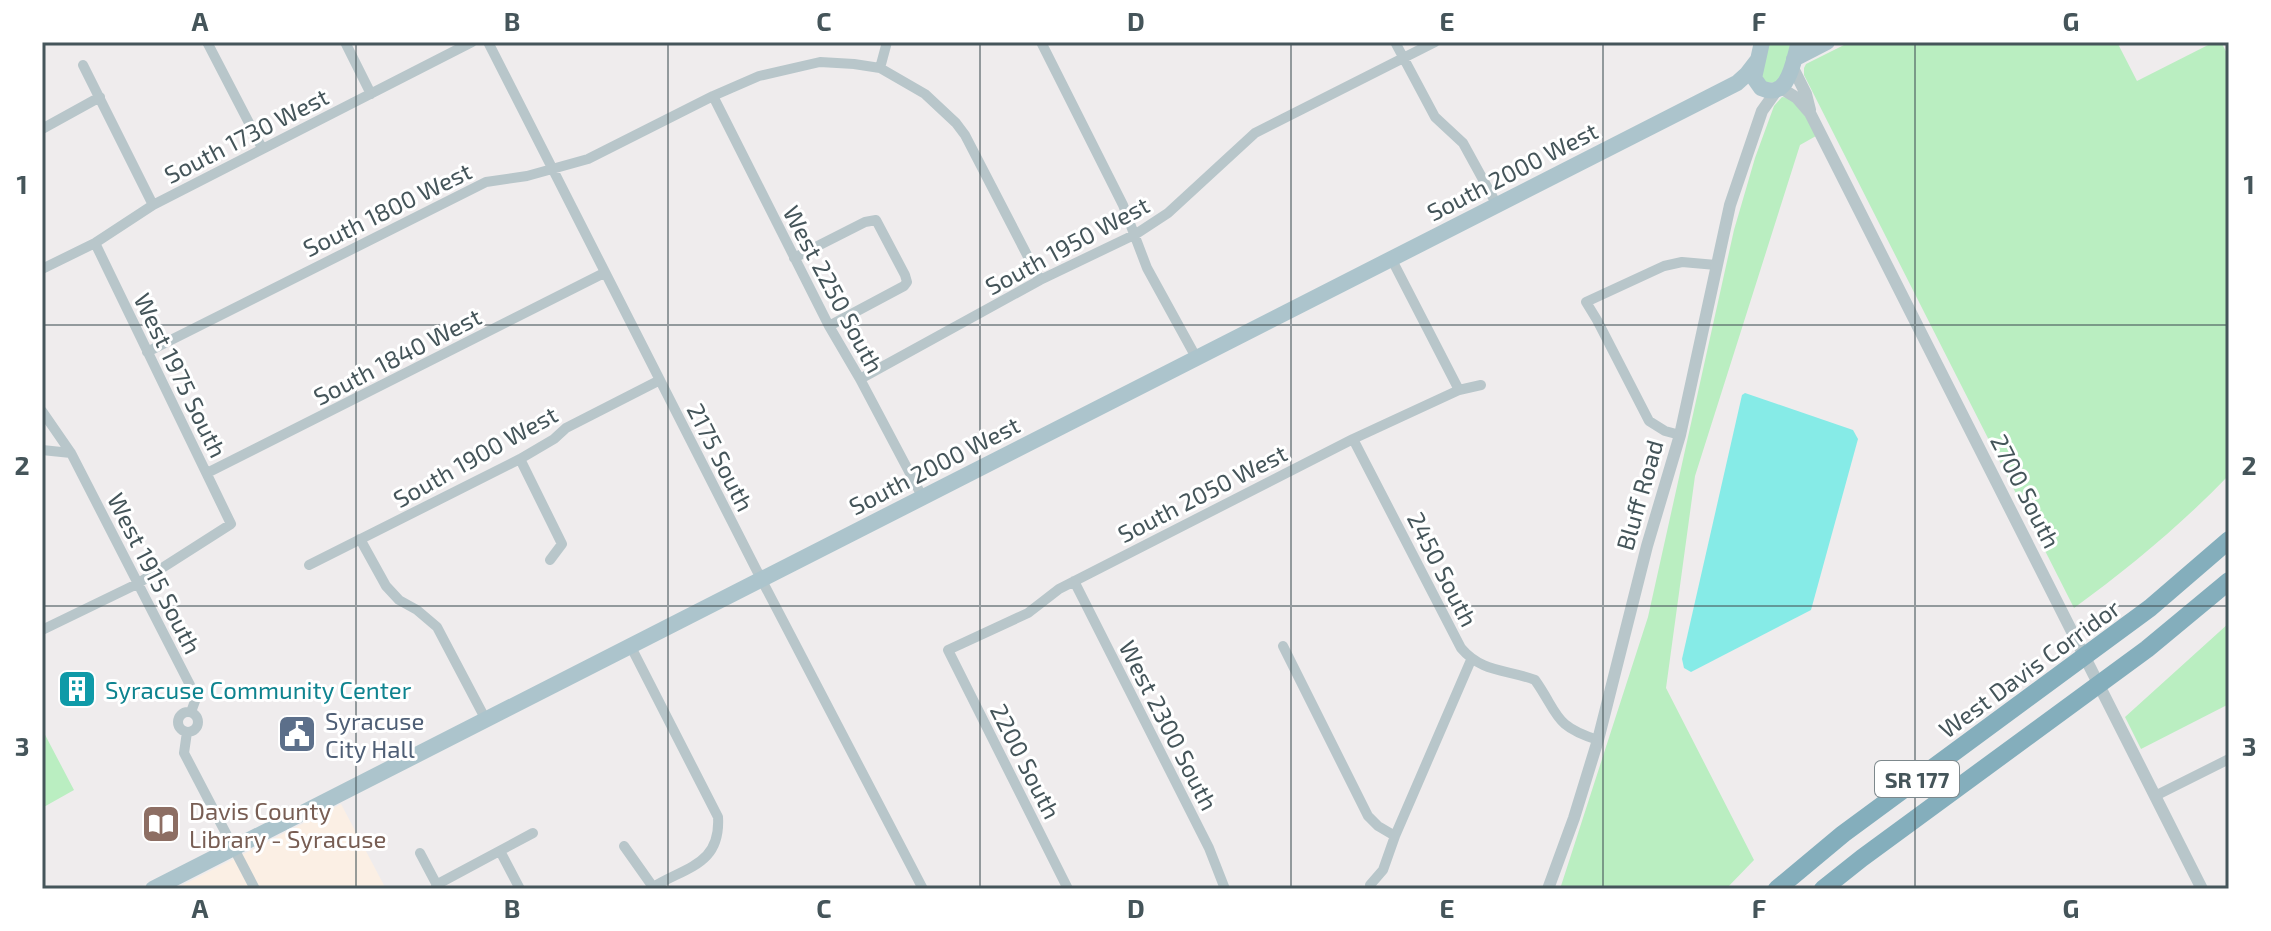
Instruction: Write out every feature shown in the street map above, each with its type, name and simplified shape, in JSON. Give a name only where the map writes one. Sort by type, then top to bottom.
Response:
[{"type":"highway","name":"West Davis Corridor","points":[[1777,889],[1852,827],[2106,642],[2177,587],[2229,540]]},
{"type":"highway","name":"SR 177","points":[[1823,889],[1870,851],[2164,636],[2229,581]]},
{"type":"main road","points":[[1762,42],[1754,73],[1769,88]]},
{"type":"main road","points":[[1737,83],[1769,88],[1786,82],[1799,42]]},
{"type":"main road","points":[[1793,62],[1827,42]]},
{"type":"main road","name":"South 2000 West","points":[[153,889],[1737,83],[1757,61]]},
{"type":"street","points":[[207,42],[262,148]]},
{"type":"street","points":[[345,42],[371,94]]},
{"type":"street","name":"South 1730 West","points":[[42,269],[95,243],[153,205],[472,42]]},
{"type":"street","name":"2175 South","points":[[488,42],[923,889]]},
{"type":"street","points":[[887,42],[880,68],[925,94],[956,123],[1040,280]]},
{"type":"street","points":[[1041,42],[1136,234],[1147,268],[1197,359]]},
{"type":"street","points":[[1395,42],[1435,117],[1463,143],[1497,205]]},
{"type":"street","name":"South 1950 West","points":[[860,379],[1040,280],[1136,234],[1168,213],[1255,133],[1435,42]]},
{"type":"street","name":"South 1800 West","points":[[147,352],[486,182],[527,176],[605,152],[713,96],[759,76],[820,62],[880,68]]},
{"type":"street","name":"2700 South","points":[[1793,62],[1810,113],[2202,889]]},
{"type":"street","points":[[83,65],[153,205]]},
{"type":"street","points":[[1769,88],[1797,98],[1810,113]]},
{"type":"street","name":"Bluff Road","points":[[1548,889],[1598,740],[1647,546],[1680,435],[1734,194],[1769,88]]},
{"type":"street","name":"West 2250 South","points":[[713,96],[829,326],[923,498]]},
{"type":"street","points":[[42,129],[100,97]]},
{"type":"street","points":[[794,258],[871,219],[876,220],[899,263],[907,282],[904,286],[829,326]]},
{"type":"street","name":"West 1975 South","points":[[95,243],[231,524],[137,584]]},
{"type":"street","points":[[1392,260],[1459,390]]},
{"type":"street","points":[[1680,435],[1665,431],[1649,421],[1586,302],[1664,266],[1682,262],[1716,265]]},
{"type":"street","name":"South 1840 West","points":[[207,473],[604,273]]},
{"type":"street","name":"South 1900 West","points":[[309,565],[520,459],[554,439],[566,428],[660,380]]},
{"type":"street","name":"South 2050 West","points":[[948,650],[1028,613],[1059,589],[1353,439],[1459,390],[1481,385]]},
{"type":"street","name":"West 1915 South","points":[[42,411],[71,453],[190,685],[195,701],[191,712],[181,714],[178,720],[179,727],[187,732],[184,753],[235,848]]},
{"type":"street","name":"2450 South","points":[[1353,439],[1461,648],[1471,660],[1535,680],[1566,726],[1598,740]]},
{"type":"street","points":[[42,450],[71,453]]},
{"type":"street","points":[[520,459],[562,544],[550,560]]},
{"type":"street","points":[[360,539],[386,586],[399,600],[437,627],[486,720]]},
{"type":"street","name":"West 2300 South","points":[[1074,581],[1209,848],[1225,889]]},
{"type":"street","points":[[42,630],[137,584]]},
{"type":"street","points":[[1283,646],[1368,816],[1395,836]]},
{"type":"street","points":[[624,846],[652,888],[709,855],[718,839],[718,817],[631,647]]},
{"type":"street","name":"2200 South","points":[[948,650],[1068,889]]},
{"type":"street","points":[[1370,885],[1383,870],[1471,660]]},
{"type":"street","points":[[2155,796],[2229,759]]},
{"type":"street","points":[[420,853],[438,887],[533,833]]},
{"type":"street","points":[[235,848],[255,889]]},
{"type":"street","points":[[500,851],[520,889]]},
{"type":"shaded area","points":[[341,804],[386,889],[175,889]]},
{"type":"green space","points":[[1769,42],[1793,42],[1782,78],[1777,83],[1764,82],[1760,70]]},
{"type":"green space","points":[[1850,42],[2117,42],[2137,81],[2214,42],[2221,42],[2229,57],[2229,475],[2154,545],[2074,608],[1804,75],[1806,64]]},
{"type":"green space","points":[[1782,97],[1790,98],[1807,118],[1816,136],[1800,145],[1695,476],[1666,688],[1754,860],[1726,889],[1560,889],[1648,617],[1734,230],[1755,158],[1774,106]]},
{"type":"green space","points":[[2229,623],[2229,704],[2141,749],[2125,717]]},
{"type":"green space","points":[[42,729],[74,790],[42,808]]},
{"type":"water","points":[[1745,393],[1853,430],[1858,439],[1811,610],[1691,672],[1684,668],[1682,659],[1742,395]]},
{"type":"place","name":"Syracuse Community Center","points":[[77,689]]},
{"type":"place","name":"Syracuse City Hall","points":[[297,734]]},
{"type":"place","name":"Davis County Library - Syracuse","points":[[161,824]]}]
